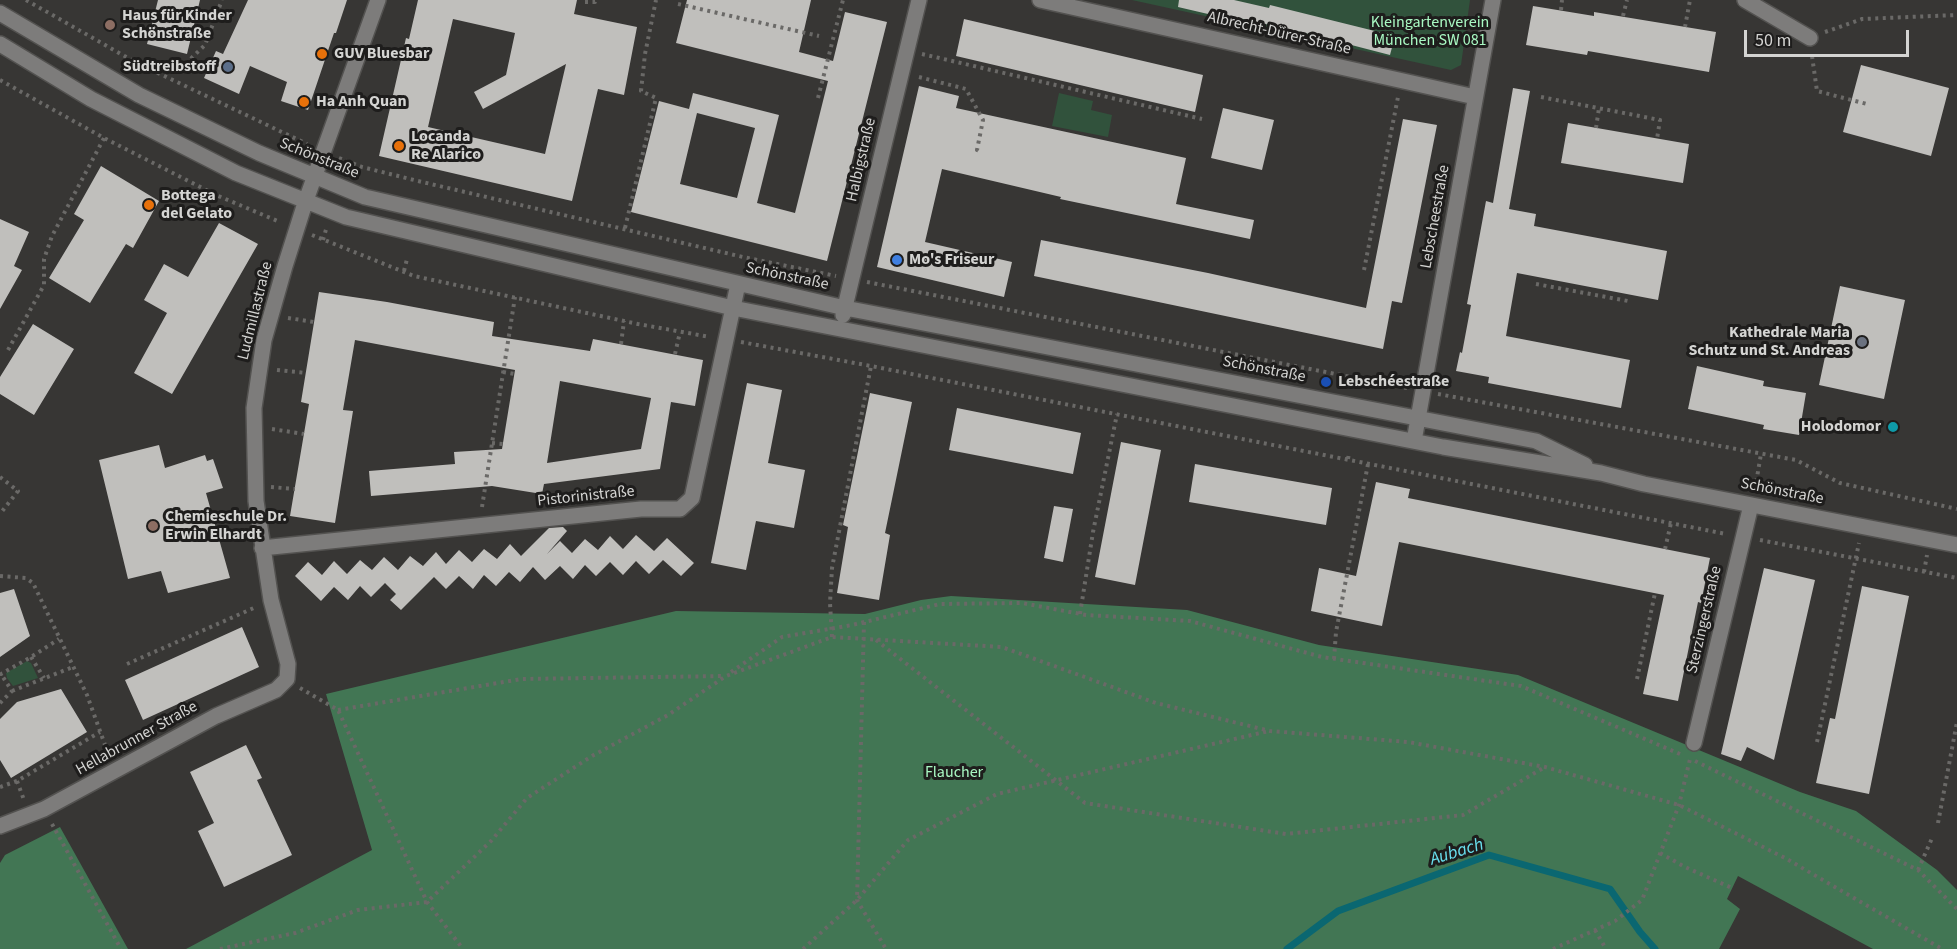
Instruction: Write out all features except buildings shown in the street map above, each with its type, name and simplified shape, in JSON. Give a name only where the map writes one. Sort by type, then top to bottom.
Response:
[{"type":"street","name":"Ludmillastraße","points":[[287,679],[288,664],[271,600],[256,501],[254,408],[264,340],[305,203],[378,0]]},
{"type":"street","name":"Halbigstraße","points":[[839,329],[919,0]]},
{"type":"street","name":"Albrecht-Dürer-Straße","points":[[1040,0],[1476,97]]},
{"type":"street","name":"Lebscheestraße","points":[[1414,441],[1493,0]]},
{"type":"street","points":[[1745,0],[1810,38]]},
{"type":"street","name":"Schönstraße","points":[[0,13],[139,95],[314,178],[365,197],[844,308],[1536,441],[1601,473]]},
{"type":"street","points":[[1,46],[15,23]]},
{"type":"street","name":"Schönstraße","points":[[1,46],[110,109],[236,174],[305,203],[346,217],[733,308],[1414,441],[1601,473],[1957,545]]},
{"type":"street","name":"Pistorinistraße","points":[[262,548],[641,509],[680,509],[692,498],[738,284]]},
{"type":"street","name":"Sterzingerstraße","points":[[1694,743],[1752,505]]},
{"type":"street","name":"Hellabrunner Straße","points":[[0,826],[44,809],[216,716],[276,690],[287,679]]},
{"type":"path","points":[[26,0],[135,62],[362,169],[743,257],[1422,391],[1796,460],[1840,483],[1957,509]]},
{"type":"path","points":[[180,69],[205,45],[222,0]]},
{"type":"path","points":[[585,2],[596,0]]},
{"type":"path","points":[[625,228],[656,98],[641,91],[645,54],[656,0]]},
{"type":"path","points":[[818,98],[843,0]]},
{"type":"path","points":[[1561,10],[1562,0]]},
{"type":"path","points":[[1623,16],[1627,0]]},
{"type":"path","points":[[1685,27],[1690,0]]},
{"type":"path","points":[[678,4],[819,36]]},
{"type":"path","points":[[1867,104],[1817,91],[1810,38],[1862,19],[1957,15]]},
{"type":"path","points":[[921,54],[1202,119]]},
{"type":"path","points":[[917,77],[966,89],[983,120],[977,150],[981,151]]},
{"type":"path","points":[[1541,97],[1660,120],[1657,139]]},
{"type":"path","points":[[1364,270],[1396,107]]},
{"type":"path","points":[[1596,128],[1599,108]]},
{"type":"path","points":[[9,350],[44,285],[44,259],[52,236],[104,138]]},
{"type":"path","points":[[347,249],[349,241]]},
{"type":"path","points":[[404,271],[406,259]]},
{"type":"path","points":[[1536,284],[1628,301]]},
{"type":"path","points":[[479,526],[515,297]]},
{"type":"path","points":[[271,315],[314,322]]},
{"type":"path","points":[[621,344],[624,321]]},
{"type":"path","points":[[675,354],[680,332]]},
{"type":"path","points":[[832,637],[830,603],[832,568],[871,366]]},
{"type":"path","points":[[260,368],[306,373]]},
{"type":"path","points":[[503,372],[515,374]]},
{"type":"path","points":[[1356,385],[1357,378]]},
{"type":"path","points":[[1080,614],[1093,532],[1117,414]]},
{"type":"path","points":[[255,427],[304,434]]},
{"type":"path","points":[[1296,449],[1297,442]]},
{"type":"path","points":[[492,443],[503,444]]},
{"type":"path","points":[[1348,459],[1349,453]]},
{"type":"path","points":[[1752,505],[1761,454]]},
{"type":"path","points":[[1334,659],[1336,632],[1368,464]]},
{"type":"path","points":[[0,477],[18,491],[0,514]]},
{"type":"path","points":[[1665,549],[1671,523]]},
{"type":"path","points":[[1816,742],[1862,526]]},
{"type":"path","points":[[1744,537],[1957,578]]},
{"type":"path","points":[[0,576],[26,578],[33,583],[87,695],[115,770]]},
{"type":"path","points":[[1637,679],[1656,593]]},
{"type":"path","points":[[127,664],[271,600]]},
{"type":"path","points":[[220,949],[295,933],[358,910],[427,902],[491,841],[527,798],[592,756],[668,715],[782,637],[864,622],[940,604],[1022,603],[1080,614],[1190,621],[1322,657],[1521,686],[1690,759],[1918,870],[1957,909]]},
{"type":"path","points":[[864,622],[857,900],[886,949]]},
{"type":"path","points":[[338,710],[522,679],[726,676],[832,637],[1002,647],[1156,703],[1270,731],[1408,742],[1545,767],[1679,805],[1785,858],[1942,949]]},
{"type":"path","points":[[12,690],[0,674],[59,639]]},
{"type":"path","points":[[876,639],[1054,781],[1085,803],[1286,834],[1463,815],[1545,767]]},
{"type":"path","points":[[31,657],[44,678]]},
{"type":"path","points":[[0,703],[12,690],[74,667]]},
{"type":"path","points":[[287,679],[338,710],[427,902],[463,949]]},
{"type":"path","points":[[1938,823],[1957,722]]},
{"type":"path","points":[[802,949],[809,947],[857,900],[908,840],[996,794],[1270,731]]},
{"type":"path","points":[[0,787],[17,781],[100,732]]},
{"type":"path","points":[[1553,949],[1616,921],[1642,900],[1679,805],[1694,743]]},
{"type":"path","points":[[41,760],[44,765]]},
{"type":"path","points":[[44,809],[121,949]]},
{"type":"path","points":[[1918,870],[1933,836]]},
{"type":"path","points":[[1660,853],[1684,867],[1732,888]]},
{"type":"path","points":[[1595,930],[1606,949]]},
{"type":"green space","name":"Kleingartenverein München SW 081","points":[[1132,0],[1470,0],[1461,65],[1451,70]]},
{"type":"green space","points":[[1059,93],[1093,101],[1091,110],[1112,115],[1108,137],[1052,126]]},
{"type":"green space","name":"Flaucher","points":[[951,596],[1187,610],[1319,645],[1518,675],[1800,792],[1856,811],[1937,870],[1957,890],[1957,949],[1873,949],[1738,876],[1727,899],[1740,909],[1719,949],[186,949],[372,850],[326,694],[676,611],[865,614],[921,600]]},
{"type":"green space","points":[[27,661],[31,663],[38,678],[13,686],[6,673]]},
{"type":"green space","points":[[60,827],[128,949],[0,949],[0,863],[5,855]]},
{"type":"waterway","name":"Aubach","points":[[1287,949],[1338,911],[1489,855],[1610,889],[1640,932],[1655,949]]},
{"type":"place","name":"Haus für Kinder Schönstraße","points":[[110,25]]},
{"type":"place","name":"GUV Bluesbar","points":[[322,54]]},
{"type":"place","name":"Südtreibstoff","points":[[228,67]]},
{"type":"place","name":"Ha Anh Quan","points":[[304,102]]},
{"type":"place","name":"Locanda Re Alarico","points":[[399,146]]},
{"type":"place","name":"Bottega del Gelato","points":[[149,205]]},
{"type":"place","name":"Mo's Friseur","points":[[897,260]]},
{"type":"place","name":"Kathedrale Maria Schutz und St. Andreas","points":[[1862,342]]},
{"type":"place","name":"Lebschéestraße","points":[[1326,382]]},
{"type":"place","name":"Holodomor","points":[[1893,427]]},
{"type":"place","name":"Chemieschule Dr. Erwin Elhardt","points":[[153,526]]}]
